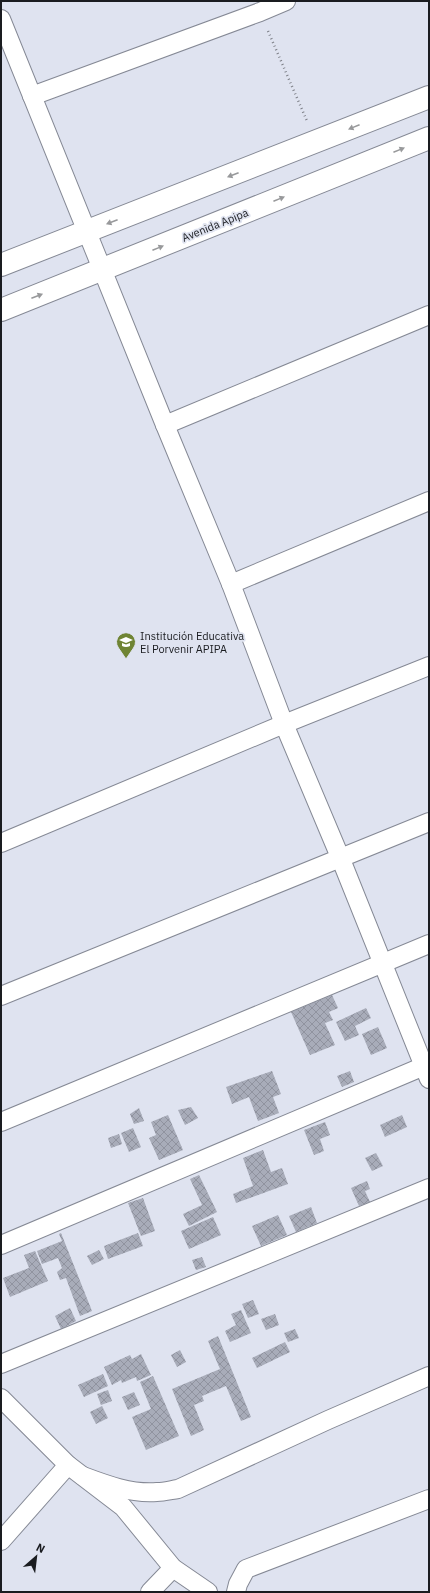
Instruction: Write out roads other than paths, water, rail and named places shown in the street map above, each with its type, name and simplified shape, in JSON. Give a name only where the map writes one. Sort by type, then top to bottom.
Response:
[{"type":"street","points":[[32,96],[286,1]]},
{"type":"street","points":[[1,19],[231,584],[284,724],[427,1070],[1,1245]]},
{"type":"street","points":[[1,265],[316,142],[429,96]]},
{"type":"street","name":"Avenida Apipa","points":[[1,310],[429,138]]},
{"type":"street","points":[[165,425],[429,316]]},
{"type":"street","points":[[231,584],[429,502]]},
{"type":"street","points":[[1,843],[284,724],[429,666]]},
{"type":"street","points":[[1,996],[429,822]]},
{"type":"street","points":[[1,1122],[429,944]]},
{"type":"street","points":[[1,1364],[429,1188]]},
{"type":"street","points":[[83,1476],[112,1486],[137,1491],[156,1492],[178,1489],[328,1420],[429,1376]]},
{"type":"street","points":[[1,1384],[4,1401],[68,1465],[123,1507],[173,1568],[208,1592]]},
{"type":"street","points":[[1,1541],[68,1465]]},
{"type":"street","points":[[241,1589],[246,1569],[429,1499]]},
{"type":"street","points":[[150,1592],[173,1568]]},
{"type":"place","name":"Institución Educativa El Porvenir APIPA","points":[[126,659]]}]
